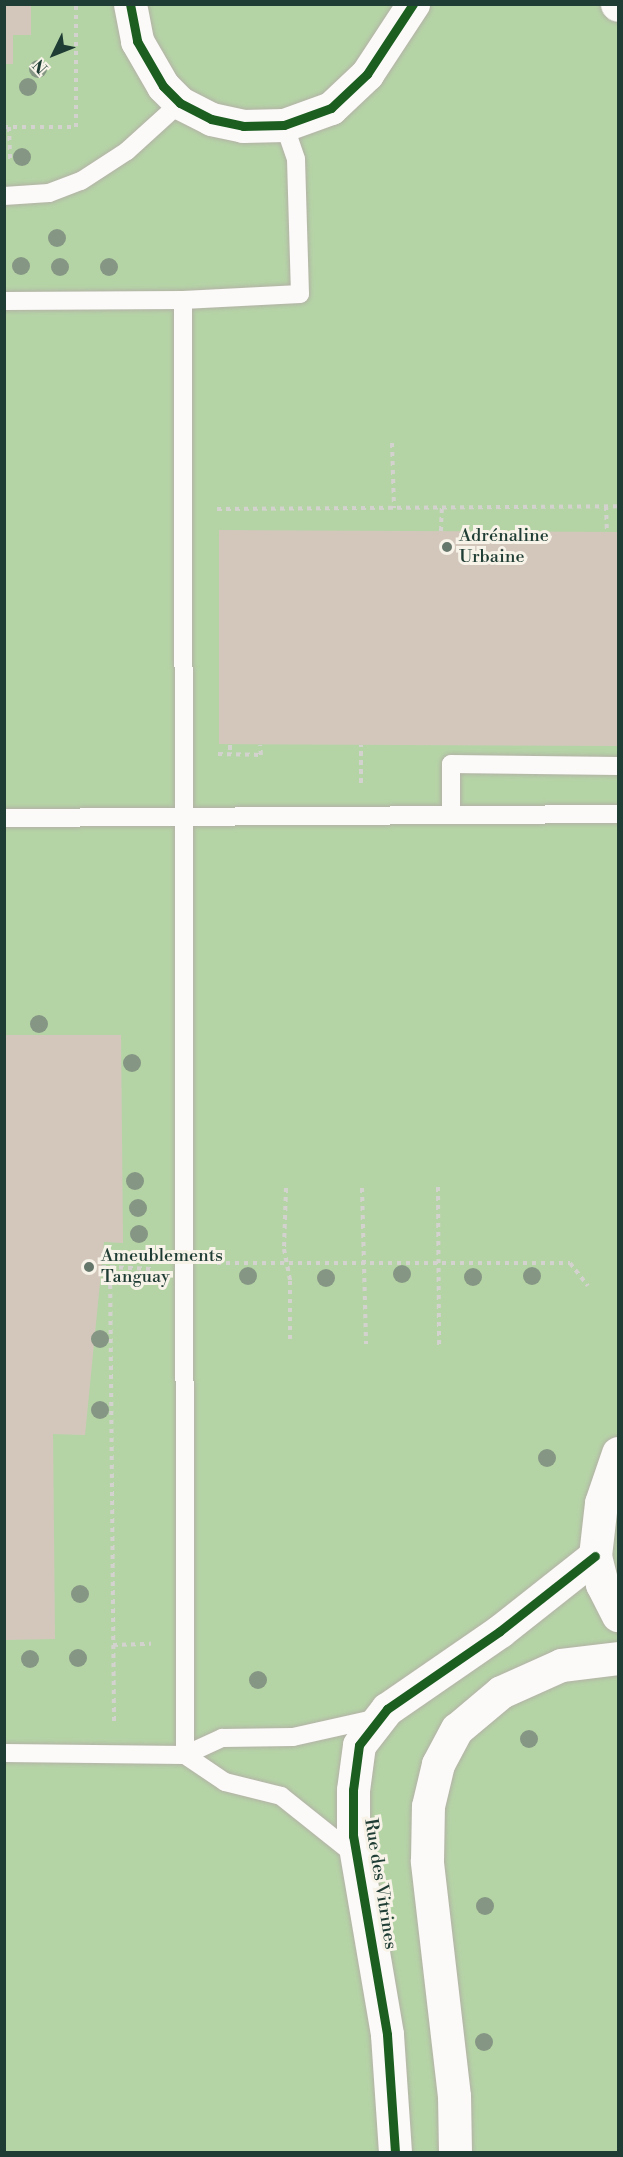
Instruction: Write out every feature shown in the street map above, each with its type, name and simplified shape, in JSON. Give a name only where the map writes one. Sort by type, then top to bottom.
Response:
[{"type":"street","points":[[130,4],[137,41],[148,66],[180,104],[225,124],[284,125],[318,115],[343,98],[367,74],[413,4]]},
{"type":"street","points":[[618,1454],[601,1503],[595,1556],[605,1590],[618,1615]]},
{"type":"street","name":"Rue des Vitrines","points":[[395,2152],[387,2034],[355,1855],[352,1816],[355,1764],[362,1738],[378,1718],[509,1624],[595,1556]]},
{"type":"street","points":[[455,2152],[454,2096],[427,1861],[428,1806],[438,1764],[457,1730],[501,1692],[561,1665],[618,1658]]},
{"type":"lane","points":[[4,196],[49,193],[81,181],[127,151],[180,104]]},
{"type":"lane","points":[[4,301],[183,300],[300,294],[297,159],[284,125]]},
{"type":"lane","points":[[183,300],[185,1755]]},
{"type":"lane","points":[[451,815],[451,764],[618,766]]},
{"type":"lane","points":[[4,818],[618,814]]},
{"type":"lane","points":[[4,1753],[185,1755],[222,1738],[293,1737],[378,1718]]},
{"type":"lane","points":[[185,1755],[225,1782],[281,1796],[355,1855]]},
{"type":"path","points":[[4,127],[76,127],[76,4]]},
{"type":"path","points":[[393,443],[394,508]]},
{"type":"path","points":[[606,506],[607,532]]},
{"type":"path","points":[[211,509],[618,506]]},
{"type":"path","points":[[441,531],[442,507]]},
{"type":"path","points":[[230,745],[230,754]]},
{"type":"path","points":[[211,754],[261,755],[260,745]]},
{"type":"path","points":[[361,745],[361,785]]},
{"type":"path","points":[[286,1188],[284,1250],[288,1263],[290,1344]]},
{"type":"path","points":[[362,1188],[366,1344]]},
{"type":"path","points":[[438,1188],[437,1255],[441,1263],[439,1345]]},
{"type":"path","points":[[102,1267],[153,1269],[153,1262]]},
{"type":"path","points":[[207,1263],[570,1263],[588,1286]]},
{"type":"path","points":[[110,1267],[114,1722]]},
{"type":"path","points":[[113,1646],[160,1644]]},
{"type":"green space","points":[[5,5],[618,5],[618,2152],[5,2152]]},
{"type":"building","points":[[4,4],[31,4],[31,35],[13,35],[13,64],[4,64]]},
{"type":"building","points":[[219,530],[618,532],[618,746],[219,744]]},
{"type":"building","points":[[4,1035],[121,1035],[123,1243],[104,1242],[85,1435],[53,1434],[55,1639],[4,1640]]},
{"type":"cycle path","points":[[130,4],[137,41],[163,86],[180,103],[211,119],[243,126],[284,125],[331,108],[367,74],[413,4]]},
{"type":"cycle path","points":[[395,2152],[387,2034],[353,1836],[353,1790],[359,1745],[387,1709],[500,1631],[595,1556]]},
{"type":"place","name":"Adrénaline Urbaine","points":[[447,547]]},
{"type":"place","name":"Ameublements Tanguay","points":[[89,1267]]}]
